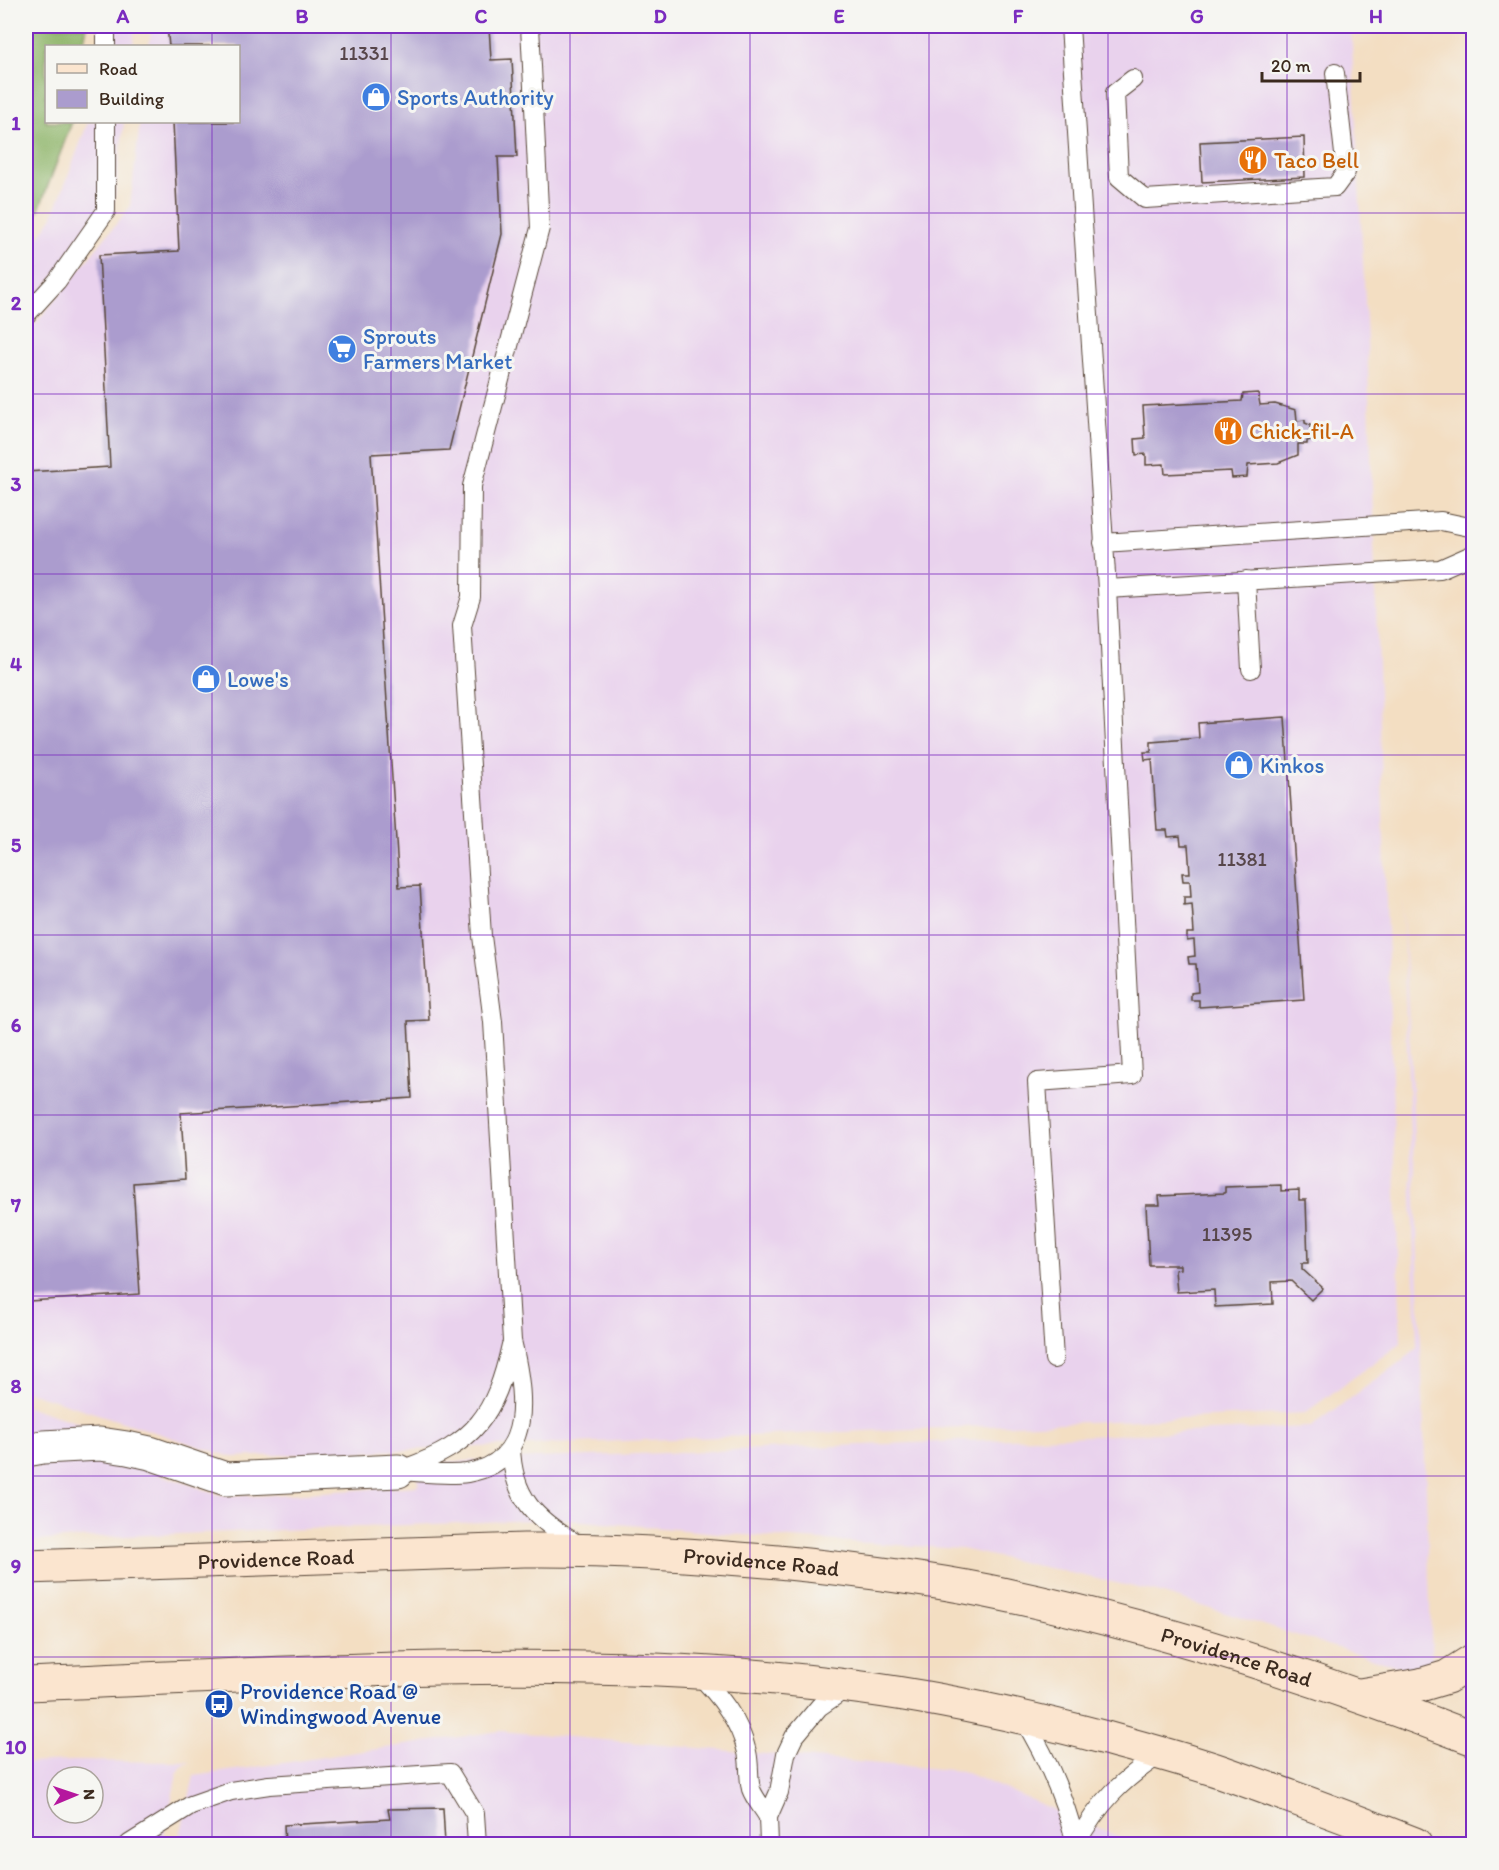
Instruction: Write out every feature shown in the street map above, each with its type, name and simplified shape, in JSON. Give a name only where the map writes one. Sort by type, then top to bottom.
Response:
[{"type":"main road","name":"Providence Road","points":[[26,1568],[500,1550],[585,1549],[733,1558],[875,1572],[984,1590],[1139,1626],[1360,1695],[1473,1739]]},
{"type":"main road","points":[[1360,1695],[1420,1685],[1447,1677],[1473,1660]]},
{"type":"main road","points":[[26,1684],[432,1670],[588,1668],[777,1678],[848,1687],[1022,1717],[1162,1753],[1221,1772],[1415,1845]]},
{"type":"street","points":[[26,1450],[100,1444],[150,1453],[226,1479],[398,1471]]},
{"type":"lane","points":[[106,26],[106,45]]},
{"type":"lane","points":[[398,1471],[467,1473],[492,1464],[511,1446],[519,1428],[522,1406],[519,1371],[512,1341],[493,1022],[482,936],[462,626],[471,597],[472,486],[540,228],[530,26]]},
{"type":"lane","points":[[1054,1359],[1037,1082],[1132,1075],[1107,589],[1070,26]]},
{"type":"lane","points":[[1133,79],[1115,93],[1119,177],[1145,199],[1335,187],[1347,172],[1335,73]]},
{"type":"lane","points":[[26,315],[57,281],[106,210],[106,123]]},
{"type":"lane","points":[[1104,543],[1441,521],[1473,528]]},
{"type":"lane","points":[[1107,589],[1440,569],[1473,554]]},
{"type":"lane","points":[[1246,580],[1251,669]]},
{"type":"lane","points":[[398,1471],[427,1461],[451,1449],[482,1421],[495,1401],[504,1378],[512,1341]]},
{"type":"lane","points":[[511,1446],[515,1481],[526,1502],[540,1519],[585,1549]]},
{"type":"lane","points":[[698,1673],[717,1693],[741,1733],[748,1753],[751,1790],[768,1817]]},
{"type":"lane","points":[[769,1845],[768,1817],[779,1792],[786,1754],[794,1737],[819,1707],[848,1687]]},
{"type":"lane","points":[[1022,1717],[1039,1744],[1056,1782],[1076,1844]]},
{"type":"lane","points":[[1076,1844],[1099,1807],[1113,1791],[1135,1771],[1162,1753]]},
{"type":"lane","points":[[136,1842],[191,1804],[231,1791],[269,1785],[450,1773],[475,1814],[477,1845]]},
{"type":"shaded area","points":[[103,26],[135,26],[133,45],[100,45]]},
{"type":"shaded area","points":[[152,26],[1351,26],[1367,340],[1401,1343],[1305,1413],[232,1457],[26,1391],[26,336],[130,207],[140,123],[240,123],[240,45],[149,45]]},
{"type":"shaded area","points":[[88,123],[124,123],[114,202],[26,311],[26,255],[53,216]]},
{"type":"shaded area","points":[[1402,897],[1412,1085],[1432,1663],[1409,1670],[1157,1592],[961,1549],[730,1534],[561,1519],[76,1538],[26,1542],[26,1469],[46,1464],[99,1461],[144,1469],[220,1495],[259,1496],[418,1486],[417,1463],[1311,1427],[1411,1354],[1417,1347]]},
{"type":"shaded area","points":[[26,1406],[94,1428],[26,1434]]},
{"type":"shaded area","points":[[500,1731],[962,1771],[1136,1844],[178,1844],[194,1776]]},
{"type":"shaded area","points":[[190,1762],[182,1766],[177,1774],[162,1844],[26,1844],[26,1763]]},
{"type":"green space","points":[[26,26],[87,26],[83,45],[45,45],[45,123],[72,123],[38,212],[26,229]]},
{"type":"building","name":"Lowe's","points":[[167,26],[489,26],[491,60],[512,59],[517,157],[498,157],[502,234],[449,450],[371,454],[399,887],[420,886],[429,1020],[408,1021],[412,1098],[181,1113],[185,1179],[133,1183],[140,1294],[29,1301],[26,1263],[26,472],[110,467],[99,255],[179,251],[173,123],[240,123],[240,45],[169,45]]},
{"type":"building","name":"Taco Bell","points":[[1304,137],[1305,177],[1202,182],[1200,142]]},
{"type":"building","name":"Chick-fil-A","points":[[1258,393],[1260,405],[1275,404],[1296,410],[1297,421],[1305,420],[1305,423],[1310,425],[1311,440],[1307,441],[1307,444],[1298,444],[1298,455],[1278,463],[1248,465],[1247,477],[1232,478],[1231,471],[1165,474],[1164,464],[1146,465],[1146,454],[1136,455],[1135,439],[1145,438],[1143,406],[1242,401],[1243,394]]},
{"type":"building","points":[[1285,717],[1304,1000],[1199,1007],[1199,1000],[1191,1000],[1191,993],[1198,992],[1196,964],[1189,964],[1188,957],[1195,956],[1194,940],[1187,941],[1187,933],[1194,933],[1192,904],[1184,905],[1184,897],[1191,897],[1190,881],[1183,881],[1182,873],[1190,873],[1188,845],[1181,845],[1180,836],[1168,837],[1167,830],[1157,830],[1152,759],[1145,760],[1144,752],[1151,752],[1151,742],[1199,738],[1198,723]]},
{"type":"building","points":[[1281,1185],[1281,1191],[1299,1190],[1299,1200],[1306,1200],[1308,1263],[1302,1263],[1302,1269],[1323,1288],[1311,1300],[1291,1281],[1272,1282],[1273,1304],[1215,1307],[1214,1290],[1177,1292],[1175,1270],[1180,1269],[1180,1265],[1149,1265],[1146,1205],[1160,1205],[1159,1196],[1225,1193],[1225,1187]]},
{"type":"building","points":[[443,1808],[445,1844],[285,1844],[284,1825],[390,1819],[388,1809]]},
{"type":"place","name":"Sports Authority","points":[[376,97]]},
{"type":"place","name":"Taco Bell","points":[[1253,160]]},
{"type":"place","name":"Sprouts Farmers Market","points":[[342,349]]},
{"type":"place","name":"Chick-fil-A","points":[[1228,431]]},
{"type":"place","name":"Lowe's","points":[[206,679]]},
{"type":"place","name":"Kinkos","points":[[1239,765]]},
{"type":"place","name":"Providence Road @ Windingwood Avenue","points":[[219,1704]]}]
